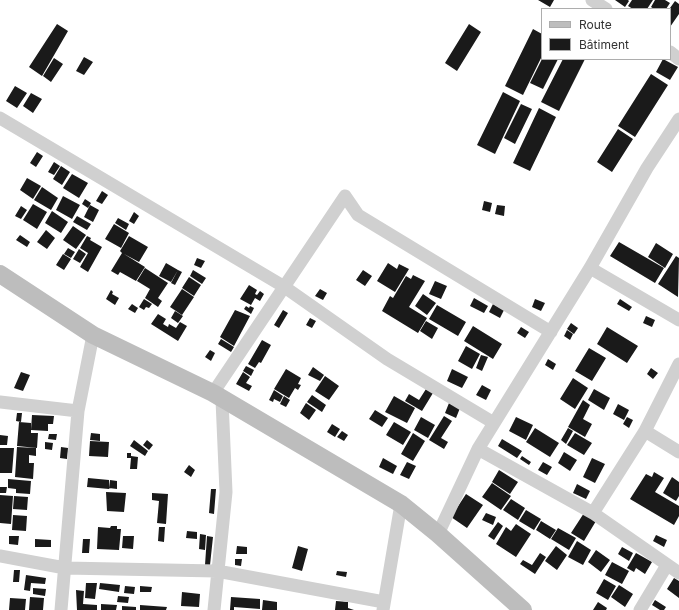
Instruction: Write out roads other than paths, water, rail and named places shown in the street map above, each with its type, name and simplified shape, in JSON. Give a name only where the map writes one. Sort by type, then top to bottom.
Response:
[{"type":"street","points":[[671,53],[679,59]]},
{"type":"street","points":[[0,118],[283,286],[387,358],[494,423]]},
{"type":"street","points":[[438,534],[478,450],[590,268],[647,168],[679,119]]},
{"type":"street","points":[[214,610],[226,492],[218,397],[283,286],[345,196],[358,215],[551,332]]},
{"type":"street","points":[[590,268],[679,320]]},
{"type":"street","points":[[0,274],[93,335],[218,397],[401,504],[438,534],[523,610]]},
{"type":"street","points":[[61,610],[78,411],[93,335]]},
{"type":"street","points":[[593,513],[645,431],[679,364]]},
{"type":"street","points":[[0,402],[78,411]]},
{"type":"street","points":[[645,431],[679,452]]},
{"type":"street","points":[[478,450],[593,513],[679,573]]},
{"type":"street","points":[[0,556],[65,568],[217,571],[384,606],[401,504]]},
{"type":"street","points":[[640,610],[667,566]]}]
